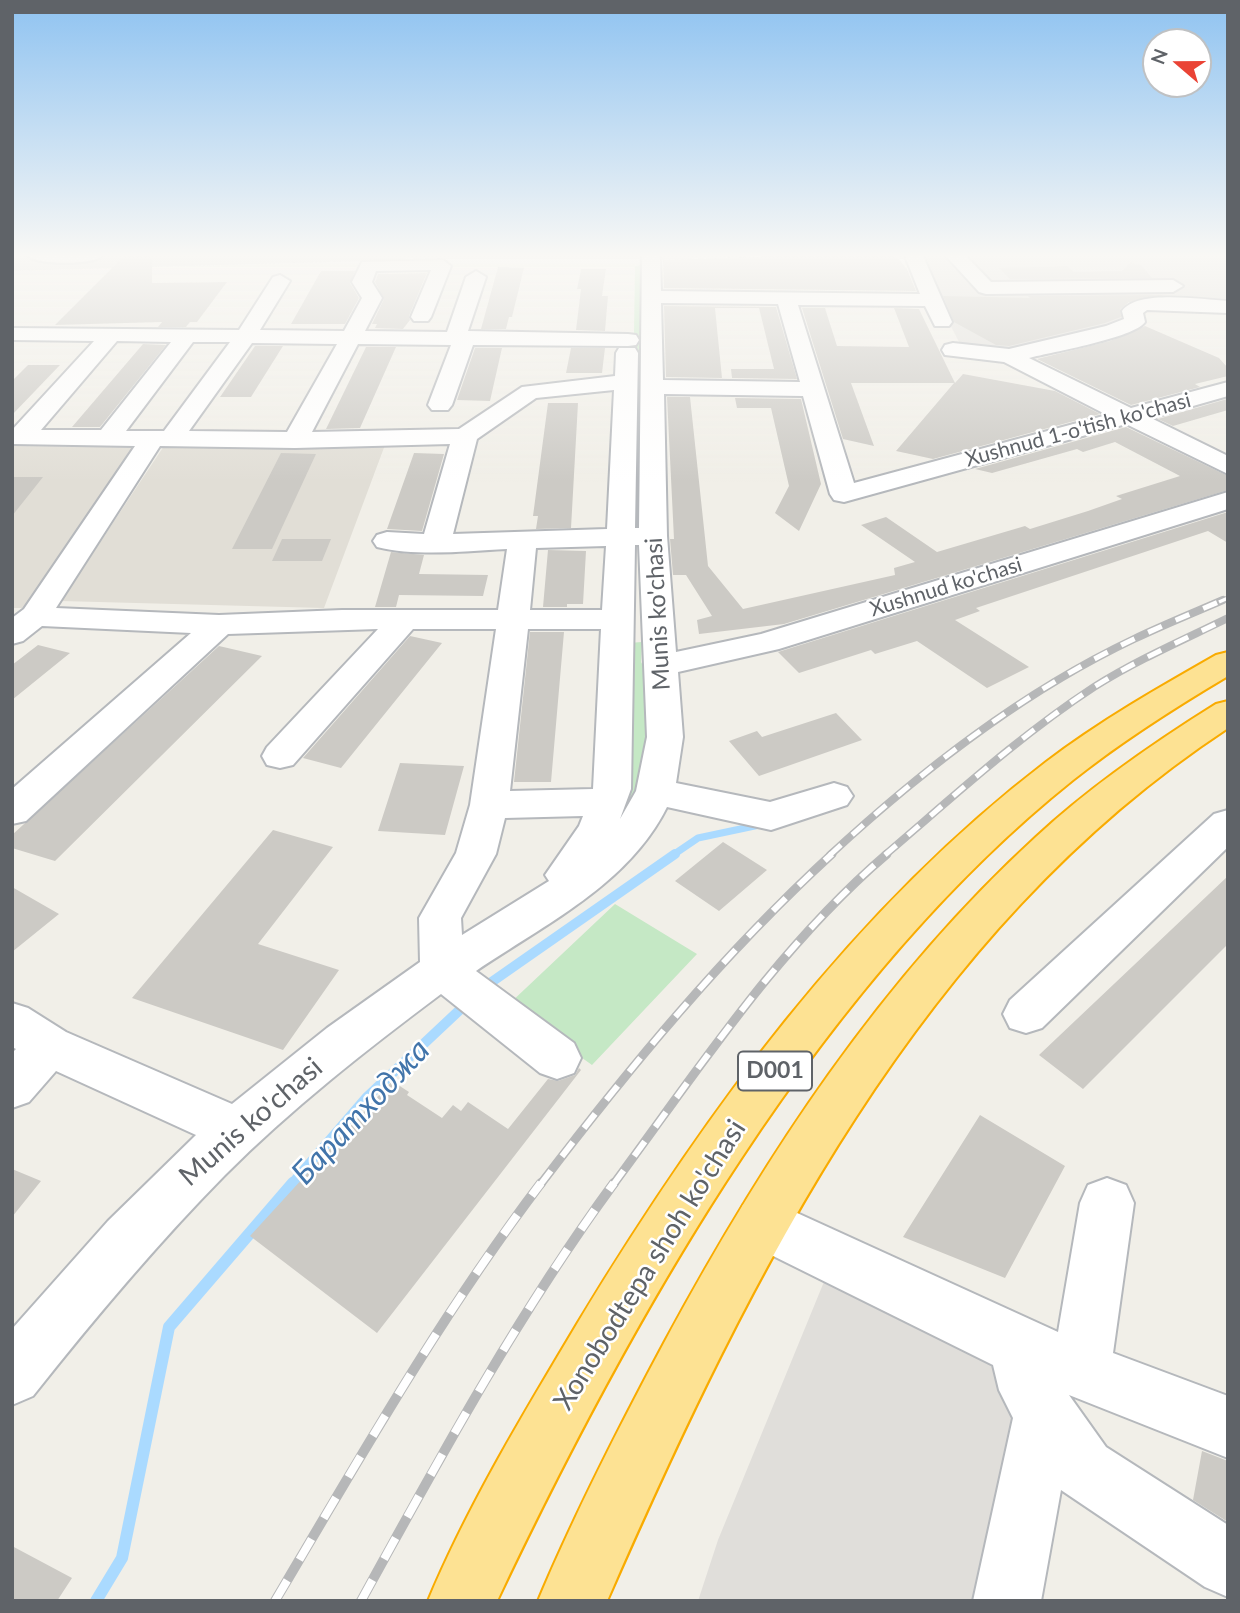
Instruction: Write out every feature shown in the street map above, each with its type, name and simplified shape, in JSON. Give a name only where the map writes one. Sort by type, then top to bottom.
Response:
[{"type":"highway","name":"Xonobodtepa shoh ko'chasi","points":[[462,1601],[556,1417],[627,1293],[741,1119],[842,986],[936,879],[1007,814],[1117,729],[1171,693],[1228,662]]},
{"type":"highway","name":"D001","points":[[572,1601],[658,1416],[762,1223],[830,1113],[858,1075],[928,981],[989,909],[1048,849],[1105,799],[1170,749],[1228,712]]},
{"type":"street","points":[[24,625],[162,438],[249,331]]},
{"type":"street","points":[[295,440],[356,331]]},
{"type":"street","points":[[440,405],[462,331]]},
{"type":"street","name":"Munis ko'chasi","points":[[12,1375],[108,1260],[235,1129],[342,1044],[442,970],[586,876],[629,836],[656,792],[666,737],[660,629],[638,384],[628,331]]},
{"type":"street","name":"Munis ko'chasi","points":[[529,915],[580,858],[597,830],[612,789],[621,537],[646,331]]},
{"type":"street","name":"Xushnud 1-o'tish ko'chasi","points":[[797,331],[844,494],[1228,389]]},
{"type":"street","points":[[946,331],[957,359],[1009,356],[1112,331]]},
{"type":"street","points":[[12,335],[628,340]]},
{"type":"street","points":[[16,437],[111,335]]},
{"type":"street","points":[[109,437],[187,335]]},
{"type":"street","points":[[1009,356],[1228,466]]},
{"type":"street","points":[[541,391],[544,366]]},
{"type":"street","points":[[16,437],[295,440],[465,436],[530,392],[638,384],[814,389]]},
{"type":"street","points":[[412,569],[427,542],[465,436]]},
{"type":"street","name":"Xushnud 1-o'tish ko'chasi","points":[[830,447],[869,461],[928,471]]},
{"type":"street","name":"Xushnud ko'chasi","points":[[662,665],[768,642],[1228,500]]},
{"type":"street","points":[[387,541],[653,536]]},
{"type":"street","points":[[523,540],[489,805],[476,854],[440,918],[442,970],[556,1058]]},
{"type":"street","points":[[24,625],[219,625],[404,619],[513,620],[660,629]]},
{"type":"street","points":[[280,756],[404,619]]},
{"type":"street","points":[[12,811],[219,625]]},
{"type":"street","points":[[656,792],[771,816],[834,796]]},
{"type":"street","points":[[489,805],[608,802]]},
{"type":"street","points":[[1027,1014],[1228,824]]},
{"type":"street","points":[[12,1087],[31,1034],[235,1129]]},
{"type":"street","points":[[1007,1601],[1063,1392],[1107,1203]]},
{"type":"street","points":[[762,1223],[1018,1346],[1030,1390],[1063,1392],[1228,1427]]},
{"type":"street","points":[[1063,1392],[1084,1469],[1228,1564]]},
{"type":"shaded area","points":[[953,331],[1088,331],[1004,352],[976,348],[959,342]]},
{"type":"shaded area","points":[[166,443],[385,445],[324,608],[61,601]]},
{"type":"shaded area","points":[[12,446],[136,447],[24,608],[12,608]]},
{"type":"shaded area","points":[[828,1272],[981,1351],[1026,1418],[986,1601],[698,1601],[718,1540]]},
{"type":"green space","points":[[634,331],[643,331],[644,528],[631,528]]},
{"type":"green space","points":[[642,642],[641,662],[651,681],[652,764],[640,796],[630,800],[623,794],[628,643]]},
{"type":"green space","points":[[615,904],[697,954],[592,1065],[508,1005]]},
{"type":"building","points":[[665,331],[717,331],[722,378],[666,377]]},
{"type":"building","points":[[765,331],[783,331],[797,379],[732,378],[731,369],[774,369]]},
{"type":"building","points":[[809,331],[832,331],[837,346],[909,347],[903,331],[930,331],[955,383],[963,374],[1055,391],[1100,414],[933,459],[896,451],[954,383],[851,383],[874,446],[843,439]]},
{"type":"building","points":[[971,331],[1070,331],[1009,346],[996,345]]},
{"type":"building","points":[[1133,331],[1157,331],[1219,358],[1228,368],[1228,376],[1195,384],[1200,387],[1131,405],[1037,359],[1110,341]]},
{"type":"building","points":[[143,344],[166,345],[100,427],[72,427]]},
{"type":"building","points":[[255,346],[283,346],[251,397],[220,397]]},
{"type":"building","points":[[366,347],[396,347],[360,428],[326,429]]},
{"type":"building","points":[[475,348],[502,348],[490,401],[457,400]]},
{"type":"building","points":[[571,348],[605,348],[602,373],[566,373]]},
{"type":"building","points":[[28,365],[60,365],[12,415],[12,381]]},
{"type":"building","points":[[667,397],[690,397],[708,566],[743,609],[895,575],[894,568],[915,562],[861,525],[886,517],[937,552],[1025,526],[1030,529],[1088,511],[1122,499],[1116,496],[1180,476],[1115,442],[1083,452],[1077,449],[992,473],[975,469],[1126,427],[1228,476],[1228,490],[784,624],[699,634],[697,620],[712,616],[686,575],[673,575],[670,539],[674,539]]},
{"type":"building","points":[[735,398],[801,399],[821,484],[799,531],[775,513],[789,486],[771,408],[737,408]]},
{"type":"building","points":[[1227,399],[1228,410],[1173,426],[1158,419]]},
{"type":"building","points":[[548,403],[578,403],[571,528],[536,529],[538,516],[533,516]]},
{"type":"building","points":[[281,453],[316,454],[272,549],[232,549]]},
{"type":"building","points":[[414,453],[444,454],[422,531],[387,529]]},
{"type":"building","points":[[12,477],[43,477],[12,516]]},
{"type":"building","points":[[1228,512],[1228,543],[1208,531],[976,608],[980,611],[955,620],[1029,667],[987,688],[917,641],[875,654],[871,650],[799,673],[778,652]]},
{"type":"building","points":[[282,539],[331,539],[322,561],[272,561]]},
{"type":"building","points":[[548,550],[586,551],[583,604],[543,607]]},
{"type":"building","points":[[391,552],[424,555],[419,574],[488,575],[483,596],[399,595],[396,607],[375,607]]},
{"type":"building","points":[[530,632],[564,632],[551,782],[514,782]]},
{"type":"building","points":[[410,636],[442,643],[341,768],[303,758]]},
{"type":"building","points":[[38,645],[70,653],[12,700],[12,665]]},
{"type":"building","points":[[219,646],[262,656],[55,861],[12,848],[12,835]]},
{"type":"building","points":[[836,713],[862,740],[759,776],[729,741],[757,731],[762,737]]},
{"type":"building","points":[[400,763],[464,766],[445,835],[378,831]]},
{"type":"building","points":[[273,830],[333,847],[258,944],[339,970],[283,1050],[132,998]]},
{"type":"building","points":[[723,842],[767,870],[719,911],[675,881]]},
{"type":"building","points":[[1228,876],[1228,944],[1083,1089],[1039,1055]]},
{"type":"building","points":[[12,887],[59,914],[12,952]]},
{"type":"building","points":[[579,1068],[581,1070],[377,1333],[250,1236],[392,1081],[409,1092],[407,1095],[442,1118],[453,1105],[461,1111],[468,1102],[508,1129],[548,1079],[558,1081],[575,1075]]},
{"type":"building","points":[[980,1115],[1065,1166],[1005,1278],[903,1237]]},
{"type":"building","points":[[12,1169],[41,1181],[12,1217]]},
{"type":"building","points":[[1202,1451],[1228,1461],[1228,1522],[1193,1500]]},
{"type":"building","points":[[12,1546],[72,1578],[57,1601],[12,1601]]},
{"type":"waterway","name":"Баратходжа","points":[[673,855],[698,838],[764,824]]},
{"type":"waterway","name":"Баратходжа","points":[[483,988],[675,854]]},
{"type":"waterway","name":"Баратходжа","points":[[291,1185],[366,1098],[466,1004]]},
{"type":"waterway","name":"Баратходжа","points":[[96,1601],[122,1558],[169,1327],[293,1183]]},
{"type":"railway","points":[[1219,602],[1228,598]]},
{"type":"railway","points":[[830,855],[900,793],[1013,708],[1093,660],[1223,600]]},
{"type":"railway","points":[[885,855],[987,768],[1066,706],[1127,668],[1228,618]]},
{"type":"railway","points":[[540,1185],[678,1013],[753,931],[832,854]]},
{"type":"railway","points":[[613,1185],[708,1054],[775,969],[847,890],[887,854]]},
{"type":"railway","points":[[275,1601],[435,1336],[541,1183]]},
{"type":"railway","points":[[361,1601],[512,1335],[614,1183]]}]
